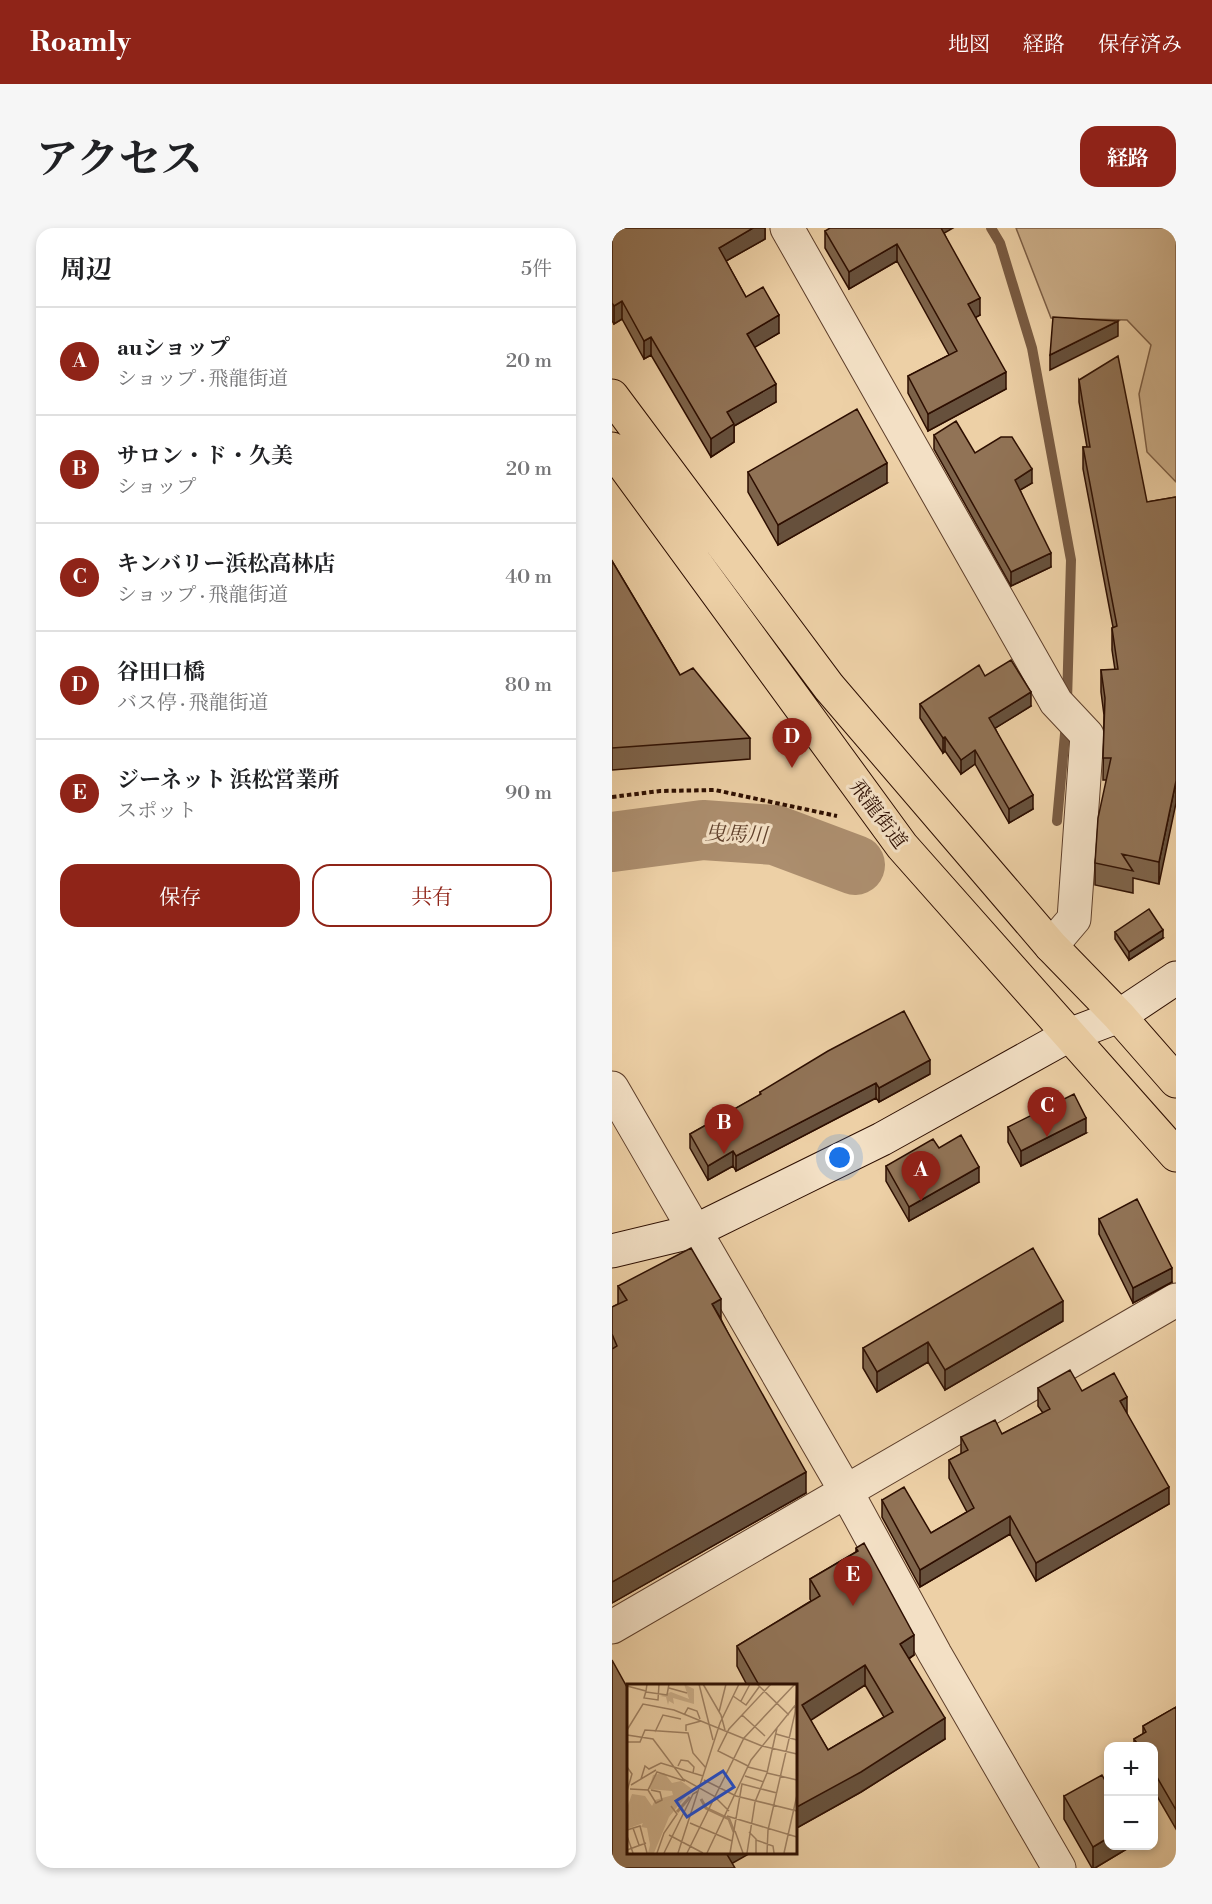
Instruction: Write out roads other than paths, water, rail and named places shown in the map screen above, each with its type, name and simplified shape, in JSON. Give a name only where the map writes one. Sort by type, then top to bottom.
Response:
[{"type":"highway","points":[[612,396],[830,687],[1051,946],[1119,1016],[1176,1081]]},
{"type":"highway","name":"飛龍街道","points":[[612,448],[888,826],[1176,1155]]},
{"type":"street","points":[[787,228],[1056,702],[1087,735],[1074,919],[1051,946]]},
{"type":"street","points":[[612,1251],[695,1231],[882,1139],[1069,1035],[1119,1016],[1176,978]]},
{"type":"street","points":[[612,1088],[847,1493],[935,1654],[1059,1868]]},
{"type":"street","points":[[612,1627],[847,1493],[1176,1300]]},
{"type":"waterway","points":[[991,228],[1000,243],[1032,348],[1071,560],[1067,701]]},
{"type":"waterway","points":[[1057,821],[1066,723]]},
{"type":"waterway","name":"曳馬川","points":[[612,842],[703,830],[775,835],[855,865]]},
{"type":"place","name":"谷田口橋","points":[[792,768]]},
{"type":"place","name":"キンバリー浜松高林店","points":[[1047,1137]]},
{"type":"place","name":"サロン・ド・久美","points":[[724,1154]]},
{"type":"place","name":"auショップ","points":[[921,1201]]},
{"type":"place","name":"ジーネット 浜松営業所","points":[[853,1606]]}]
